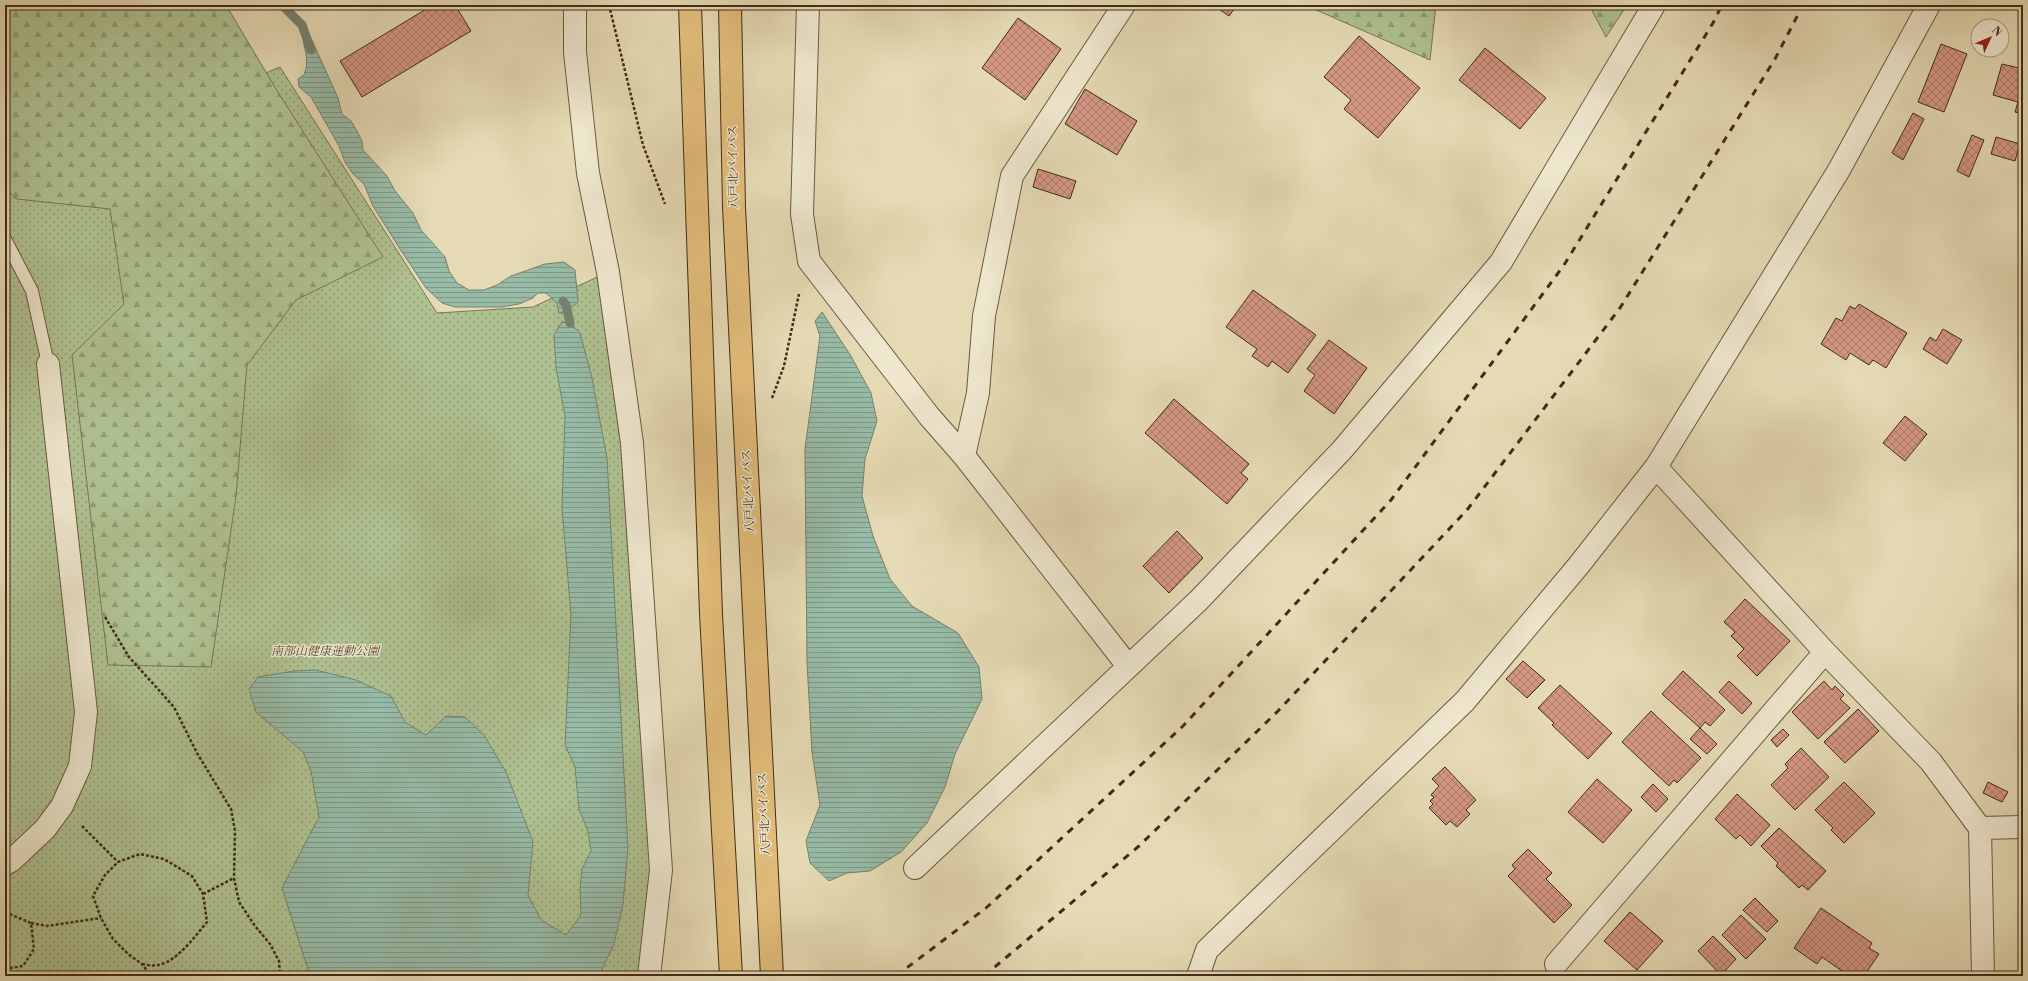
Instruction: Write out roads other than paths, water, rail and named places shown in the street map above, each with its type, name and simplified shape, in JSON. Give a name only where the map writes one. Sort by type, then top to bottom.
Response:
[{"type":"highway","points":[[690,5],[711,614],[731,976]]},
{"type":"highway","name":"八戸北バイパス","points":[[730,5],[734,207],[772,976]]},
{"type":"street","points":[[575,5],[575,52],[588,173],[608,272],[632,443],[661,870],[649,976]]},
{"type":"street","points":[[808,5],[802,214],[809,261],[928,416],[964,456],[1128,666]]},
{"type":"street","points":[[964,456],[978,393],[984,316],[1012,176],[1124,5]]},
{"type":"street","points":[[916,868],[1199,600],[1342,450],[1501,262],[1654,5]]},
{"type":"street","points":[[1198,976],[1207,950],[1465,701],[1580,565],[1656,467],[1840,170],[1929,5]]},
{"type":"street","points":[[5,864],[11,861],[45,829],[62,806],[80,766],[86,712],[48,364]]},
{"type":"street","points":[[1656,467],[1825,652],[1931,762],[1980,828],[1983,976]]},
{"type":"street","points":[[1556,964],[1825,652]]},
{"type":"street","points":[[1980,828],[2023,828]]},
{"type":"lane","points":[[5,239],[32,291],[48,364]]},
{"type":"waterway","points":[[282,5],[302,25],[311,50]]},
{"type":"waterway","points":[[563,301],[566,305],[570,323]]},
{"type":"railway","points":[[896,976],[986,908],[1183,726],[1391,500],[1564,265],[1713,23],[1722,5]]},
{"type":"railway","points":[[984,976],[1139,846],[1278,711],[1467,510],[1620,308],[1775,59],[1803,5]]},
{"type":"park label","name":"南部山健康運動公園","points":[[325,651]]}]
